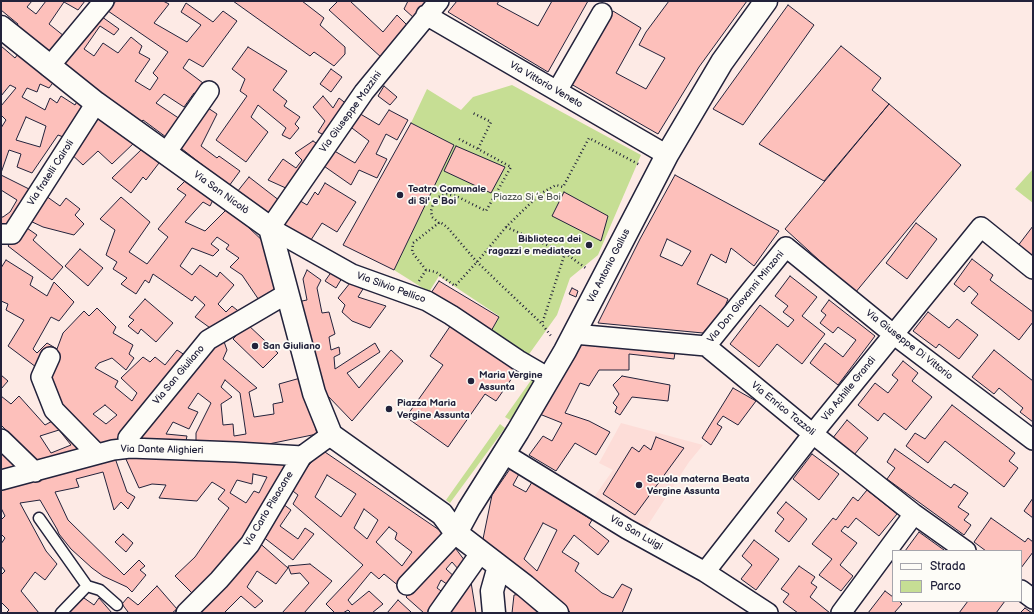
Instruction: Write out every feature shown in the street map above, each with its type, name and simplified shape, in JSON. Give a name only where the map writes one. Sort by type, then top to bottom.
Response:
[{"type":"main road","name":"Via Antonio Gallus","points":[[456,533],[503,453],[518,431],[574,334],[657,150],[766,1]]},
{"type":"main road","name":"Via San Nicolò","points":[[1,27],[49,67],[96,103],[270,228]]},
{"type":"main road","points":[[270,228],[314,393],[331,435],[442,514],[456,533],[557,613]]},
{"type":"main road","points":[[494,613],[492,591],[499,566]]},
{"type":"street","points":[[49,67],[104,1]]},
{"type":"street","name":"Via Giuseppe Mazzini","points":[[270,228],[364,92],[439,1]]},
{"type":"street","points":[[557,91],[602,13]]},
{"type":"street","name":"Via Vittorio Veneto","points":[[426,15],[657,150]]},
{"type":"street","points":[[166,153],[209,91]]},
{"type":"street","name":"Via fratelli Cairoli","points":[[1,234],[12,234],[96,103]]},
{"type":"street","name":"Via Achille Grandi","points":[[705,572],[813,434],[981,226],[1033,269]]},
{"type":"street","name":"Via Silvio Pellico","points":[[270,228],[352,274],[419,298],[451,315],[525,364],[549,378]]},
{"type":"street","name":"Via Giuseppe Di Vittorio","points":[[786,247],[893,334],[1033,440]]},
{"type":"street","name":"Via Don Giovanni Minzoni","points":[[706,346],[786,247]]},
{"type":"street","name":"Via San Giuliano","points":[[130,448],[128,438],[208,340],[288,293]]},
{"type":"street","points":[[574,334],[706,346]]},
{"type":"street","name":"Via Enrico Tazzoli","points":[[706,346],[813,434],[914,514],[965,550]]},
{"type":"street","points":[[50,357],[41,377],[54,410],[97,454]]},
{"type":"street","points":[[302,456],[331,435]]},
{"type":"street","points":[[1,438],[35,472]]},
{"type":"street","name":"Via Dante Alighieri","points":[[1,480],[113,450],[130,448],[302,456]]},
{"type":"street","name":"Via San Luigi","points":[[503,453],[627,529],[705,572],[768,613]]},
{"type":"street","name":"Via Carlo Pisacane","points":[[186,613],[220,580],[250,544],[302,456]]},
{"type":"street","points":[[841,613],[914,514]]},
{"type":"street","points":[[407,585],[456,533]]},
{"type":"street","points":[[438,613],[481,552]]},
{"type":"street","points":[[1022,591],[1033,599]]},
{"type":"lane","points":[[39,518],[87,586],[100,590],[117,605]]},
{"type":"lane","points":[[61,613],[87,586]]},
{"type":"path","points":[[473,113],[491,122],[478,149]]},
{"type":"path","points":[[439,223],[413,243],[412,252],[426,270],[436,272],[455,286],[506,227],[540,194],[556,185],[564,187],[589,138],[640,165],[657,150]]},
{"type":"path","points":[[459,139],[511,167],[486,211],[456,196],[447,194],[438,197],[432,204],[432,217],[447,227],[477,262],[542,324],[552,337],[548,343]]},
{"type":"path","points":[[506,227],[565,253],[542,324]]},
{"type":"path","points":[[419,298],[426,270]]},
{"type":"shaded area","name":"Scuola materna Beata Vergine Assunta","points":[[621,423],[703,445],[689,462],[644,531],[592,500],[613,470],[599,463]]},
{"type":"green space","name":"Piazza Si ’e Boi","points":[[512,85],[641,155],[598,255],[570,278],[557,315],[527,357],[490,333],[499,316],[439,276],[429,292],[394,270],[453,145],[411,123],[427,89],[461,110],[473,97]]},
{"type":"green space","points":[[1033,169],[1033,203],[1015,189]]},
{"type":"green space","points":[[534,376],[538,378],[510,420],[505,417]]},
{"type":"green space","points":[[500,424],[505,428],[450,503],[446,500]]},
{"type":"building","points":[[1,1],[32,1],[27,7],[36,14],[46,1],[85,1],[78,10],[64,2],[49,24],[64,36],[49,56],[15,29],[18,24],[1,10]]},
{"type":"building","points":[[116,1],[163,1],[169,4],[154,23],[187,42],[201,25],[181,12],[186,3],[213,22],[223,11],[237,21],[203,67],[189,59],[183,68],[207,86],[200,96],[194,93],[184,107],[164,94],[156,103],[183,121],[170,140],[143,120],[139,125],[60,64],[98,14],[119,29],[114,35],[100,26],[84,49],[94,56],[103,43],[118,53],[131,37],[142,46],[139,53],[150,59],[135,81],[150,90],[158,78],[153,73],[168,52],[108,11]]},
{"type":"building","points":[[233,1],[302,1],[324,18],[320,25],[345,47],[345,54],[334,66],[314,52],[310,56]]},
{"type":"building","points":[[338,1],[350,1],[383,32],[397,15],[408,26],[382,58],[329,10]]},
{"type":"building","points":[[408,1],[427,1],[414,18],[404,9]]},
{"type":"building","points":[[457,1],[499,1],[497,4],[538,26],[552,1],[588,1],[548,72],[448,12]]},
{"type":"building","points":[[669,1],[747,1],[699,67],[658,134],[571,84],[613,11],[641,28],[616,73],[646,89],[665,58],[639,45],[646,32]]},
{"type":"building","points":[[788,5],[814,25],[743,125],[713,109]]},
{"type":"building","points":[[1,46],[15,58],[18,54],[55,80],[49,88],[40,84],[37,92],[27,88],[22,97],[45,110],[50,98],[57,103],[61,96],[75,105],[79,98],[89,105],[66,138],[58,135],[32,173],[17,167],[21,154],[9,150],[1,173],[1,128],[6,120],[1,115],[1,106],[16,88],[10,85],[1,96]],"holes":[[[26,117],[46,126],[40,147],[16,140]]]},
{"type":"building","points":[[841,46],[881,78],[872,90],[889,104],[824,181],[759,144]]},
{"type":"building","points":[[248,47],[287,71],[273,90],[287,101],[284,106],[300,117],[295,124],[299,128],[290,139],[282,135],[286,128],[258,105],[251,117],[268,132],[246,162],[216,140],[247,96],[240,91],[245,79],[232,69]]},
{"type":"building","points":[[331,69],[342,77],[331,92],[320,84]]},
{"type":"building","points":[[384,86],[397,97],[390,105],[378,96]]},
{"type":"building","points":[[323,96],[333,108],[339,98],[348,105],[326,136],[318,132],[325,121],[313,107]]},
{"type":"building","points":[[202,104],[217,114],[201,146],[217,158],[219,156],[240,171],[229,186],[177,145]]},
{"type":"building","points":[[889,104],[961,165],[855,293],[785,229]]},
{"type":"building","points":[[389,110],[408,120],[397,140],[386,134],[376,154],[387,159],[377,178],[359,170],[351,185],[321,164],[331,149],[355,163],[369,141],[348,125],[357,112],[379,125]]},
{"type":"building","points":[[98,112],[135,142],[112,164],[98,151],[83,165],[69,152]]},
{"type":"building","name":"Teatro Comunale di Si' e Boi","points":[[411,123],[454,145],[394,270],[343,245]]},
{"type":"building","points":[[313,141],[319,145],[288,189],[268,180],[283,159],[296,168],[302,160],[295,153]]},
{"type":"building","points":[[456,146],[505,167],[491,193],[444,171]]},
{"type":"building","points":[[142,149],[159,163],[146,180],[143,177],[131,193],[112,178]]},
{"type":"building","points":[[1,175],[33,191],[14,223],[1,227],[1,217],[10,212],[17,200],[1,190]]},
{"type":"building","points":[[675,175],[779,231],[754,266],[731,248],[726,263],[711,254],[697,284],[728,299],[724,309],[703,333],[598,323],[640,239]],"holes":[[[667,239],[691,251],[682,266],[660,256]]]},
{"type":"building","points":[[249,177],[280,201],[268,217],[237,192]]},
{"type":"building","points":[[188,178],[214,198],[210,206],[203,202],[185,222],[205,231],[228,208],[266,244],[277,292],[261,303],[242,275],[230,267],[239,258],[226,249],[229,245],[217,237],[211,244],[219,250],[213,256],[192,248],[180,266],[192,275],[200,265],[217,277],[220,272],[234,285],[218,304],[226,312],[232,306],[242,314],[213,330],[195,317],[205,305],[195,296],[192,301],[153,274],[149,283],[145,280],[136,294],[121,284],[127,278],[113,269],[117,262],[106,255],[115,230],[100,219],[121,197],[150,222],[129,252],[147,264],[168,237],[158,229],[186,195],[177,189]]},
{"type":"building","points":[[325,183],[356,202],[337,232],[322,223],[309,243],[278,227],[297,199],[307,205],[315,192],[318,195]]},
{"type":"building","points":[[564,192],[608,216],[601,241],[552,216]]},
{"type":"building","points":[[46,196],[60,206],[66,198],[80,209],[75,215],[84,224],[74,235],[43,227],[28,220]]},
{"type":"building","points":[[916,223],[937,239],[907,279],[886,263]]},
{"type":"building","points":[[24,226],[37,235],[33,240],[63,267],[52,280],[8,246]]},
{"type":"building","points":[[1033,226],[1033,260],[1017,247]]},
{"type":"building","points":[[80,249],[103,268],[88,286],[65,266]]},
{"type":"building","points":[[972,259],[993,275],[990,280],[1033,312],[1033,322],[1019,340],[971,303],[978,294],[969,286],[964,292],[954,284]]},
{"type":"building","points":[[6,260],[33,277],[30,285],[47,296],[54,282],[74,302],[59,321],[51,317],[33,349],[37,353],[47,343],[57,349],[63,333],[84,311],[89,316],[97,308],[116,327],[113,333],[133,345],[129,354],[134,358],[126,370],[112,358],[99,363],[95,368],[118,381],[115,387],[132,401],[137,393],[121,378],[143,357],[150,362],[155,357],[165,365],[177,350],[188,357],[120,438],[98,447],[71,422],[56,397],[49,365],[36,367],[8,346],[24,320],[6,310],[8,304],[1,301],[1,268]],"holes":[[[105,405],[117,415],[106,424],[93,414]]]},
{"type":"building","points":[[307,270],[321,280],[317,288],[322,313],[329,312],[335,334],[329,337],[331,350],[339,347],[340,354],[334,357],[335,369],[375,343],[380,352],[347,373],[359,388],[391,350],[403,361],[352,421],[326,394],[315,376],[297,302],[307,300],[303,279]]},
{"type":"building","points":[[332,271],[342,278],[336,288],[325,281]]},
{"type":"building","points":[[790,276],[817,297],[802,316],[825,334],[802,364],[777,344],[759,367],[730,344],[760,305],[788,327],[794,320],[783,312],[788,306],[775,296]]},
{"type":"building","points":[[439,281],[499,317],[490,333],[429,296]]},
{"type":"building","points":[[350,283],[363,289],[358,297],[386,306],[370,328],[352,321],[342,312],[345,305],[338,298]]},
{"type":"building","points":[[572,288],[578,291],[576,297],[569,294]]},
{"type":"building","points":[[145,299],[173,323],[156,342],[141,329],[138,334],[128,326],[134,320],[129,317]]},
{"type":"building","points":[[829,300],[875,336],[838,385],[810,363],[825,343],[843,357],[856,340],[838,327],[833,333],[820,323],[826,315],[821,311]]},
{"type":"building","points":[[928,312],[949,328],[957,319],[978,335],[959,359],[939,344],[936,348],[913,331]]},
{"type":"building","name":"Maria Vergine Assunta","points":[[453,322],[519,368],[496,401],[485,394],[448,447],[406,417],[443,365],[430,356]]},
{"type":"building","name":"San Giuliano","points":[[247,324],[278,353],[263,368],[233,339]]},
{"type":"building","points":[[222,336],[227,350],[223,359],[257,388],[249,392],[254,417],[274,414],[273,404],[283,402],[279,384],[304,377],[317,434],[259,446],[196,445],[196,433],[211,403],[198,393],[188,408],[198,412],[189,429],[173,422],[166,434],[187,436],[185,445],[137,439]],"holes":[[[225,380],[240,393],[246,434],[234,436],[233,424],[223,425],[221,404],[232,397],[221,387]]]},
{"type":"building","points":[[585,341],[676,346],[674,359],[629,354],[629,370],[599,370],[589,386],[580,383],[565,413],[589,421],[610,432],[596,455],[575,443],[556,471],[529,455],[543,436],[552,441],[562,423],[537,413],[578,346]]},
{"type":"building","points":[[994,350],[1033,381],[1033,422],[1020,412],[1023,408],[999,388],[994,394],[972,377]]},
{"type":"building","points":[[903,361],[918,373],[912,381],[932,397],[906,430],[884,413],[878,421],[858,405],[875,383],[888,393],[898,380],[892,375]]},
{"type":"building","points":[[1,375],[8,381],[1,389]]},
{"type":"building","points":[[622,376],[670,385],[668,401],[632,397],[620,415],[615,412],[617,407],[613,403],[619,394],[613,385]]},
{"type":"building","points":[[733,388],[756,401],[738,425],[723,416],[717,424],[722,427],[711,445],[702,438]]},
{"type":"building","points":[[1,396],[11,404],[19,396],[45,425],[56,419],[89,451],[39,464],[1,425]],"holes":[[[59,430],[71,445],[51,453],[40,436]]]},
{"type":"building","points":[[952,405],[1015,453],[1009,461],[1018,468],[1004,487],[945,441],[928,463],[906,446],[915,433],[925,439]]},
{"type":"building","points":[[847,420],[868,438],[854,455],[832,439]]},
{"type":"building","points":[[656,437],[684,448],[635,515],[603,494],[632,447],[639,452],[644,445],[651,450]]},
{"type":"building","points":[[1,443],[20,468],[1,473]]},
{"type":"building","points":[[895,449],[951,488],[954,484],[968,493],[958,507],[969,514],[964,520],[971,525],[964,535],[887,479],[895,468],[887,462]]},
{"type":"building","points":[[322,450],[448,536],[400,587],[384,574],[379,579],[371,572],[348,600],[352,605],[369,591],[383,604],[372,613],[351,613],[348,610],[343,613],[335,613],[326,604],[363,565],[293,504],[298,495],[289,488]],"holes":[[[327,475],[356,494],[341,517],[315,497]],[[364,509],[378,520],[367,539],[354,528]],[[389,527],[397,533],[395,539],[412,552],[402,566],[376,542]]]},
{"type":"building","points":[[812,454],[839,474],[819,500],[793,479]]},
{"type":"building","points":[[125,457],[239,460],[287,465],[236,550],[193,594],[175,576],[195,557],[229,508],[218,499],[225,490],[212,482],[197,501],[159,498],[166,485],[152,484],[139,488]],"holes":[[[253,474],[267,477],[259,493],[254,491],[246,503],[230,493],[237,480],[252,484]]]},
{"type":"building","points":[[115,458],[127,492],[135,497],[128,509],[121,502],[114,510],[103,472],[76,479],[79,487],[55,492],[68,520],[124,575],[139,560],[145,566],[140,570],[146,575],[132,592],[127,587],[103,576],[71,549],[59,534],[40,500],[20,503],[46,551],[57,564],[45,580],[35,572],[21,591],[39,613],[6,613],[9,610],[1,602],[1,575],[5,571],[1,566],[1,544],[5,538],[1,534],[1,520],[5,516],[1,508],[1,488]]},
{"type":"building","points":[[510,469],[519,474],[513,485],[526,492],[532,482],[592,520],[589,525],[609,541],[598,555],[574,535],[562,552],[579,563],[575,571],[602,593],[613,598],[622,584],[632,589],[622,613],[571,613],[483,539],[492,495]],"holes":[[[543,523],[557,530],[537,571],[524,559]]]},
{"type":"building","points":[[867,490],[897,514],[879,536],[856,518],[848,528],[845,526],[841,531],[857,543],[840,565],[853,576],[841,591],[819,575],[832,559],[812,544],[833,518],[836,520],[853,497],[858,501]]},
{"type":"building","points":[[1033,498],[1033,518],[1024,511]]},
{"type":"building","points":[[786,502],[807,519],[789,542],[775,531],[784,519],[777,513]]},
{"type":"building","points":[[283,504],[291,510],[280,526],[298,539],[305,528],[314,534],[293,560],[258,533]]},
{"type":"building","points":[[991,518],[1025,542],[1028,538],[1033,542],[1033,552],[1022,567],[1022,550],[985,550],[974,542]]},
{"type":"building","points":[[919,532],[944,550],[906,550]]},
{"type":"building","points":[[123,534],[133,543],[126,552],[115,542]]},
{"type":"building","points":[[256,540],[288,568],[276,584],[257,571],[247,587],[263,601],[255,608],[241,596],[224,613],[191,613]]},
{"type":"building","points":[[754,540],[779,559],[756,590],[741,579],[752,565],[742,556]]},
{"type":"building","points":[[453,545],[465,561],[459,570],[452,562],[446,569],[457,579],[451,587],[441,580],[437,588],[444,593],[433,603],[436,606],[431,613],[424,613],[406,597]]},
{"type":"building","points":[[310,564],[332,581],[304,613],[282,613],[309,583],[300,573],[291,574],[288,566]]},
{"type":"building","points":[[799,566],[815,577],[811,583],[817,587],[810,597],[830,613],[798,613],[783,602],[789,594],[781,589]]},
{"type":"building","points":[[471,582],[476,613],[444,613]]},
{"type":"building","points":[[157,586],[177,609],[172,613],[127,613],[128,612],[122,604],[128,597],[138,605]]},
{"type":"building","points":[[885,591],[892,596],[892,602],[900,602],[902,604],[894,613],[868,613]]},
{"type":"building","points":[[522,594],[544,613],[512,613],[514,595]]},
{"type":"building","points":[[84,598],[94,605],[99,598],[112,613],[68,613]]},
{"type":"building","points":[[398,600],[411,612],[411,613],[387,613]]},
{"type":"building","points":[[967,602],[1004,602],[996,613],[959,613]]},
{"type":"building","points":[[1025,608],[1032,613],[1020,613]]},
{"type":"place","name":"Teatro Comunale di Si' e Boi","points":[[400,195]]},
{"type":"place","name":"Biblioteca dei ragazzi e mediateca","points":[[589,245]]},
{"type":"place","name":"San Giuliano","points":[[255,346]]},
{"type":"place","name":"Maria Vergine Assunta","points":[[471,381]]},
{"type":"place","name":"Piazza Maria Vergine Assunta","points":[[389,409]]},
{"type":"place","name":"Scuola materna Beata Vergine Assunta","points":[[639,485]]}]
